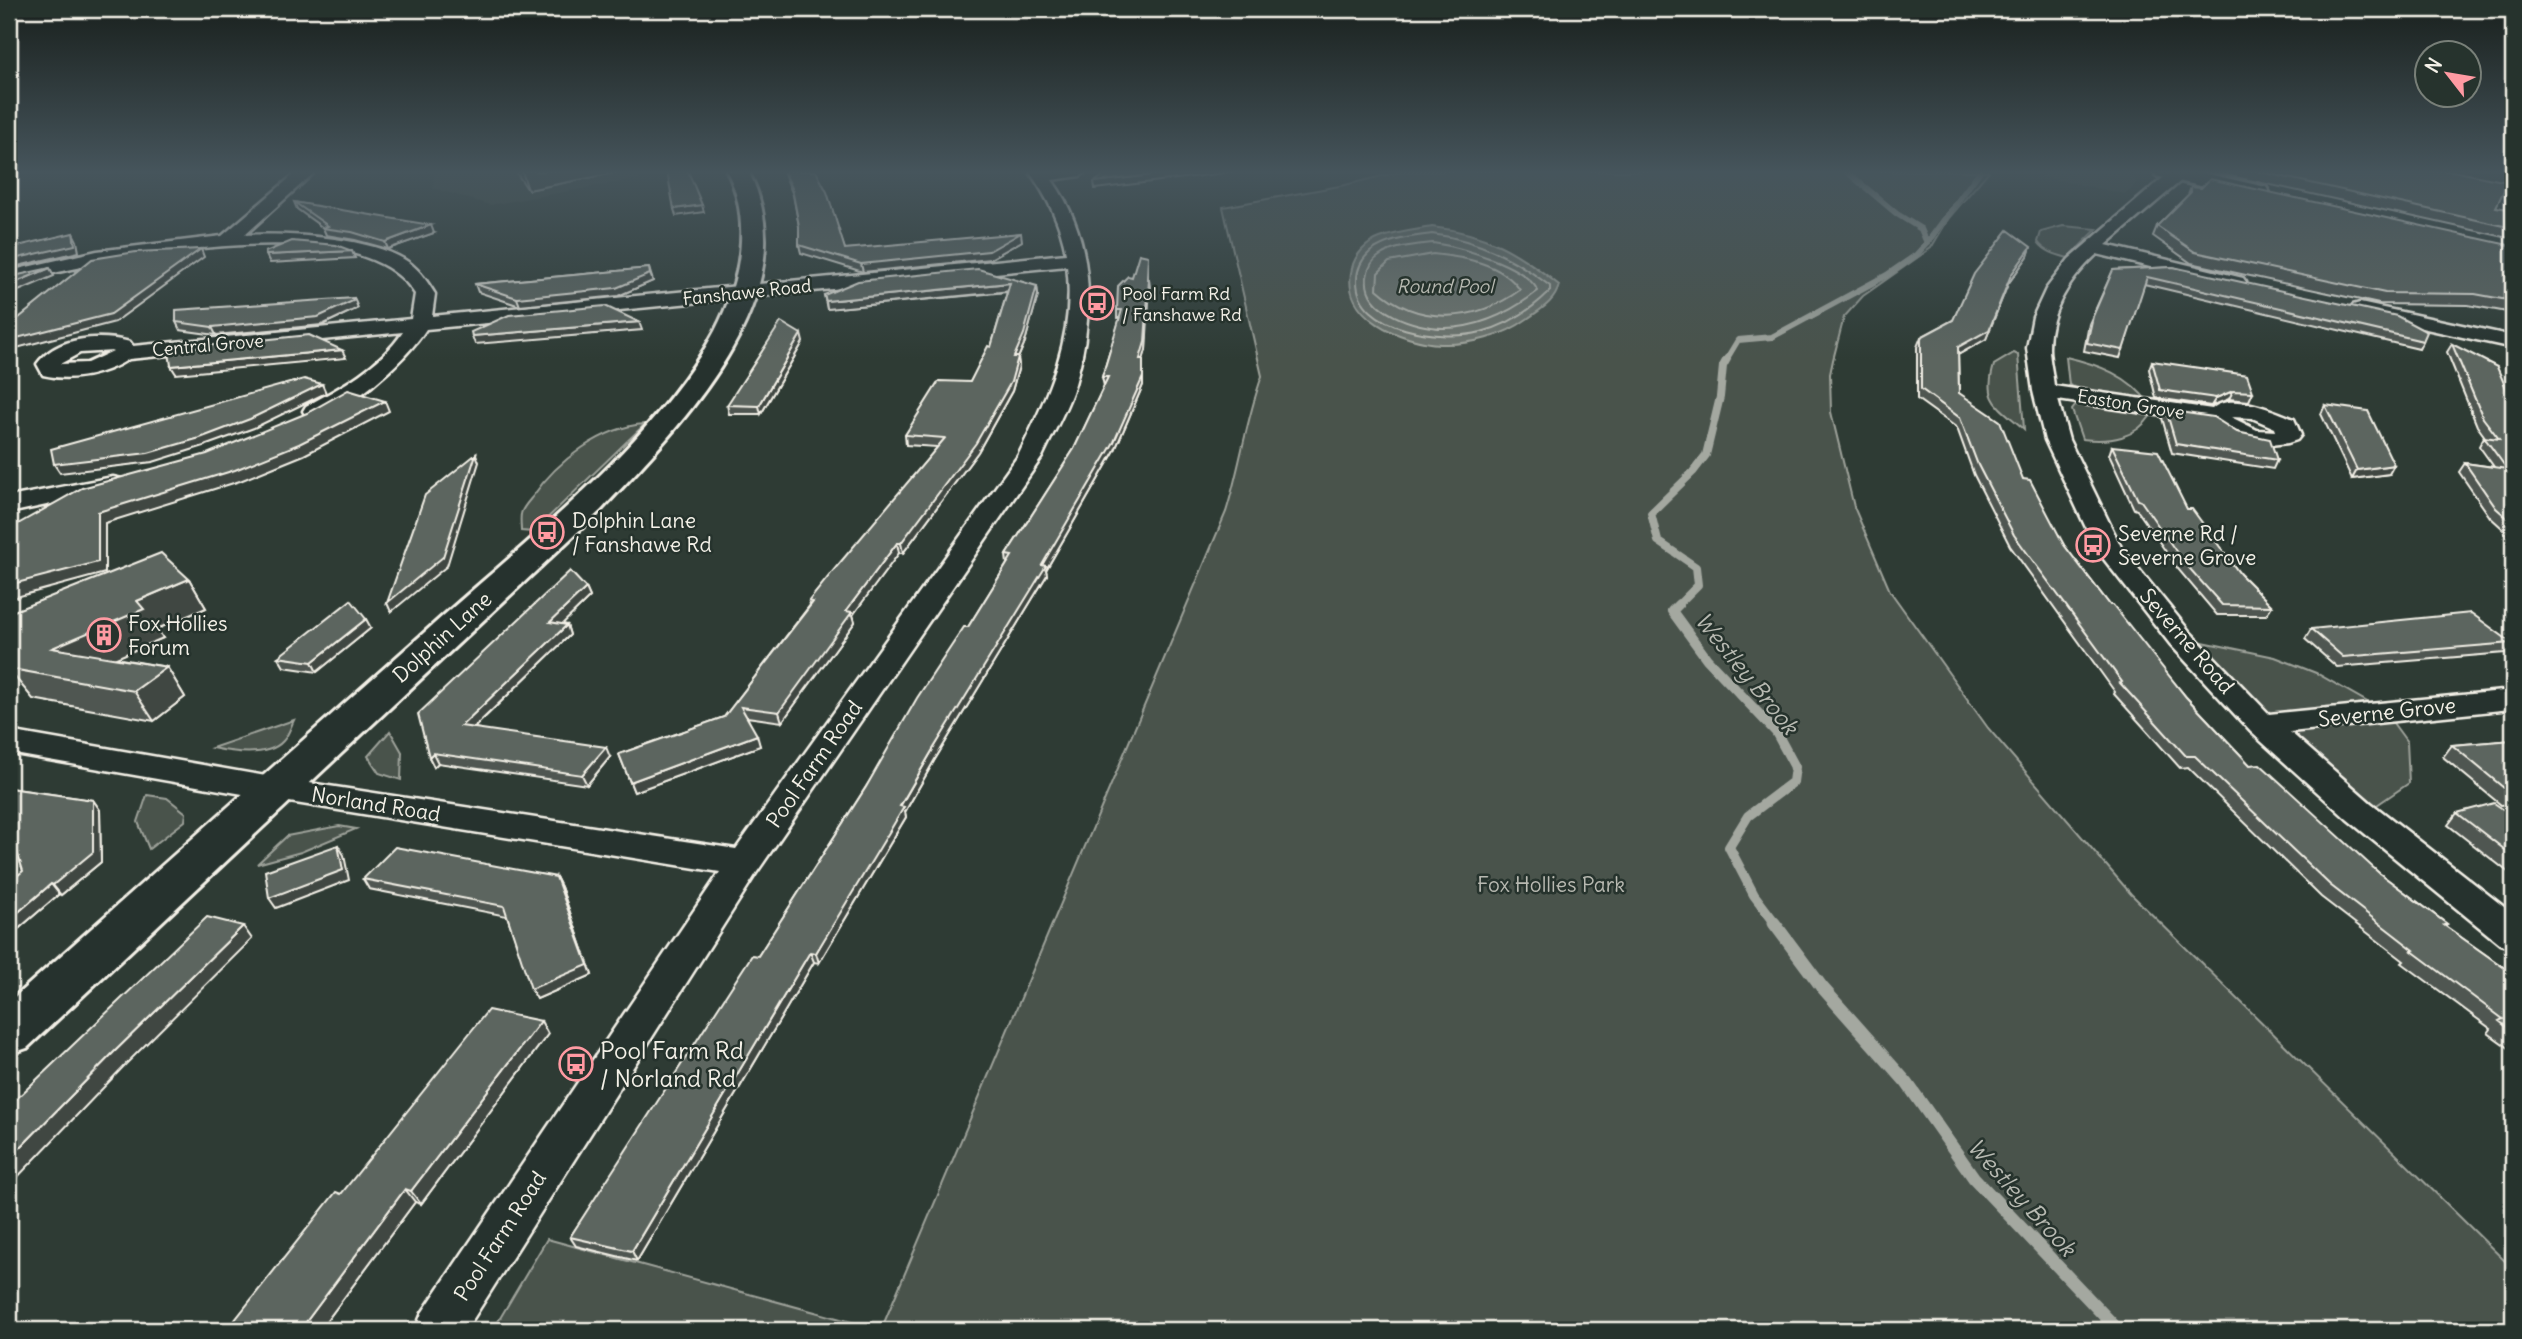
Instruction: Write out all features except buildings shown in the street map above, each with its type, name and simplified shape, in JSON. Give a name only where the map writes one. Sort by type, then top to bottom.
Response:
[{"type":"street","points":[[227,241],[236,233]]},
{"type":"street","name":"Dolphin Lane","points":[[9,1033],[589,503],[650,440],[693,385],[724,335],[746,292],[753,233]]},
{"type":"street","name":"Pool Farm Road","points":[[439,1330],[745,863],[1030,457],[1063,384],[1080,310],[1077,259],[1070,233]]},
{"type":"street","name":"Severne Road","points":[[2108,233],[2076,262],[2056,289],[2043,317],[2038,348],[2044,391],[2057,440],[2109,549],[2179,638],[2262,725],[2360,811],[2513,934]]},
{"type":"street","points":[[9,277],[127,251],[227,241],[327,243],[361,250],[397,263],[413,275],[425,294],[418,325],[388,360],[369,377],[298,418]]},
{"type":"street","points":[[2093,247],[2250,285]]},
{"type":"street","name":"Fanshawe Road","points":[[418,325],[1077,259]]},
{"type":"street","points":[[2344,305],[2513,342]]},
{"type":"street","name":"Central Grove","points":[[124,353],[418,325]]},
{"type":"street","name":"Easton Grove","points":[[2044,391],[2217,417]]},
{"type":"street","points":[[9,505],[58,497],[135,477]]},
{"type":"street","name":"Severne Grove","points":[[2262,725],[2511,699]]},
{"type":"street","name":"Norland Road","points":[[9,742],[277,789],[745,863]]},
{"type":"green space","name":"Fox Hollies Park","points":[[1229,233],[1940,233],[1931,248],[1863,296],[1844,317],[1830,374],[1831,412],[1854,507],[1890,591],[1988,728],[2131,894],[2513,1269],[2513,1330],[881,1330],[1226,512],[1262,376]]},
{"type":"green space","points":[[2041,233],[2093,233],[2068,258],[2048,251],[2038,242]]},
{"type":"green space","points":[[2014,353],[2018,355],[2024,429],[1995,402],[1990,387],[1994,365]]},
{"type":"green space","points":[[2066,357],[2090,363],[2123,379],[2142,394],[2149,404],[2083,391],[2069,385]]},
{"type":"green space","points":[[2076,405],[2152,414],[2138,429],[2122,437],[2082,439],[2072,410]]},
{"type":"green space","points":[[645,424],[533,532],[521,531],[524,507],[555,470],[597,439]]},
{"type":"green space","points":[[2193,640],[2275,657],[2316,673],[2385,712],[2407,742],[2409,783],[2371,809],[2271,724]]},
{"type":"green space","points":[[294,720],[283,741],[268,750],[249,752],[212,748]]},
{"type":"green space","points":[[390,731],[402,752],[401,780],[379,773],[368,756]]},
{"type":"green space","points":[[147,795],[167,798],[186,813],[185,821],[149,849],[138,822]]},
{"type":"green space","points":[[339,826],[356,829],[301,852],[257,864],[287,836]]},
{"type":"green space","points":[[547,1239],[881,1330],[493,1330]]},
{"type":"water","name":"Round Pool","points":[[1392,234],[1469,234],[1515,253],[1559,285],[1547,305],[1518,325],[1486,338],[1441,344],[1409,338],[1377,324],[1364,313],[1355,300],[1350,285],[1353,263],[1362,250],[1375,240]]},
{"type":"waterway","name":"Westley Brook","points":[[1923,233],[1927,243]]},
{"type":"waterway","points":[[1927,243],[1934,233]]},
{"type":"waterway","name":"Westley Brook","points":[[1726,360],[1738,340],[1772,337],[1887,275],[1916,255],[1927,243]]},
{"type":"waterway","name":"Westley Brook","points":[[1727,359],[1723,366],[1720,397],[1706,455],[1693,472],[1651,513],[1658,541],[1696,567],[1698,585],[1672,611],[1707,659],[1776,732],[1795,767],[1793,782],[1748,816],[1729,847],[1754,895],[1776,924]]},
{"type":"waterway","name":"Westley Brook","points":[[1774,923],[1821,986],[1907,1083],[1974,1178],[2118,1330]]},
{"type":"place","name":"Pool Farm Rd / Fanshawe Rd","points":[[1097,303]]},
{"type":"place","name":"Dolphin Lane / Fanshawe Rd","points":[[547,532]]},
{"type":"place","name":"Severne Rd / Severne Grove","points":[[2093,545]]},
{"type":"place","name":"Fox Hollies Forum","points":[[104,635]]},
{"type":"place","name":"Pool Farm Rd / Norland Rd","points":[[576,1064]]}]
